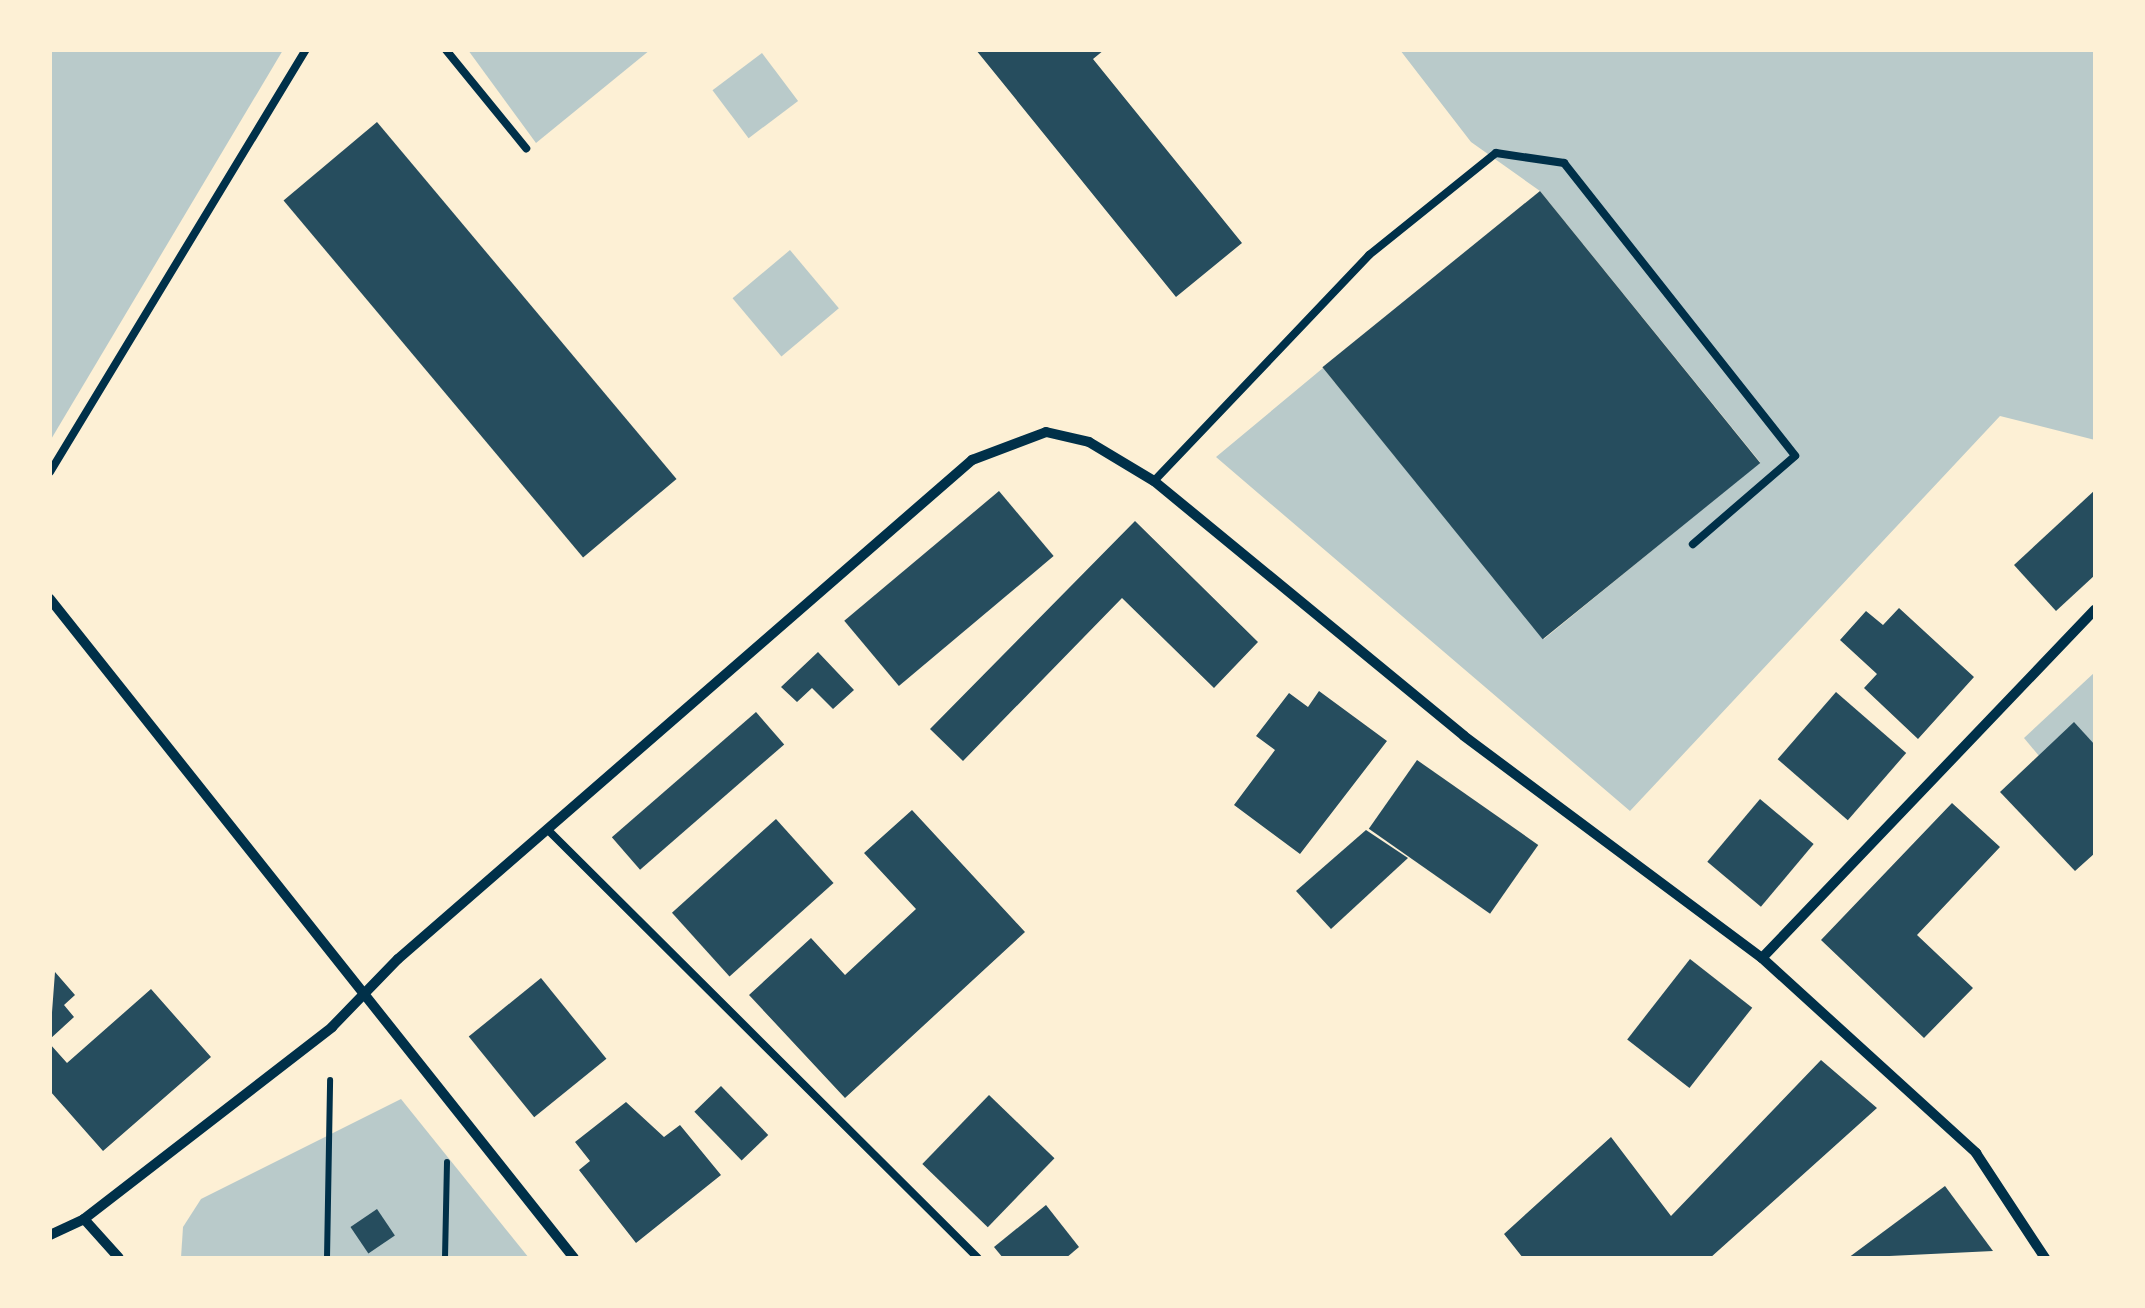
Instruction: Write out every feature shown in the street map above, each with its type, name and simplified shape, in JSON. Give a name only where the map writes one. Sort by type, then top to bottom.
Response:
[{"type":"street","points":[[50,1235],[84,1219],[332,1027],[972,460],[1046,432],[1089,442],[1154,482],[1464,736],[1762,958],[1976,1153],[2045,1258]]},
{"type":"street","points":[[50,599],[365,996],[443,1101],[574,1258]]},
{"type":"street","points":[[1762,958],[2095,610]]},
{"type":"street","points":[[84,1219],[119,1258]]},
{"type":"lane","points":[[50,472],[306,50]]},
{"type":"lane","points":[[446,50],[526,148]]},
{"type":"lane","points":[[1154,482],[1369,255],[1496,153],[1564,163],[1794,456],[1693,544]]},
{"type":"lane","points":[[551,833],[978,1258]]},
{"type":"path","points":[[327,1258],[332,1027]]},
{"type":"path","points":[[443,1101],[446,1258]]},
{"type":"shaded area","points":[[50,50],[283,50],[50,441]]},
{"type":"shaded area","points":[[468,50],[650,50],[536,143]]},
{"type":"shaded area","points":[[1400,50],[2095,50],[2095,440],[2000,416],[1630,811],[1216,457],[1323,368],[1544,639],[1760,462],[1540,191],[1471,142]]},
{"type":"shaded area","points":[[762,53],[798,101],[749,138],[712,90]]},
{"type":"shaded area","points":[[790,250],[839,308],[781,356],[733,298]]},
{"type":"shaded area","points":[[2095,672],[2095,823],[2024,738]]},
{"type":"shaded area","points":[[401,1099],[529,1258],[181,1258],[183,1227],[201,1199]]},
{"type":"building","points":[[976,50],[1104,50],[1093,59],[1242,243],[1176,297]]},
{"type":"building","points":[[377,122],[677,479],[583,557],[284,200]]},
{"type":"building","points":[[1540,191],[1760,463],[1543,639],[1322,367]]},
{"type":"building","points":[[2095,490],[2095,575],[2056,611],[2014,565]]},
{"type":"building","points":[[999,491],[1054,556],[899,686],[844,621]]},
{"type":"building","points":[[1135,521],[1258,642],[1214,688],[1122,598],[963,761],[930,729]]},
{"type":"building","points":[[1899,608],[1974,677],[1918,739],[1864,688],[1877,674],[1840,640],[1866,611],[1883,625]]},
{"type":"building","points":[[818,652],[854,690],[833,709],[812,688],[797,702],[781,687]]},
{"type":"building","points":[[1319,691],[1387,741],[1300,854],[1234,805],[1275,750],[1256,736],[1289,693],[1308,707]]},
{"type":"building","points":[[1836,692],[1906,753],[1848,820],[1778,759]]},
{"type":"building","points":[[756,712],[784,744],[640,870],[612,837]]},
{"type":"building","points":[[2074,722],[2095,745],[2095,853],[2075,871],[2000,792]]},
{"type":"building","points":[[1417,760],[1538,845],[1490,914],[1369,829]]},
{"type":"building","points":[[1760,799],[1814,844],[1761,907],[1707,862]]},
{"type":"building","points":[[1952,803],[2000,847],[1917,935],[1973,988],[1924,1038],[1821,940]]},
{"type":"building","points":[[912,810],[1025,932],[845,1098],[749,995],[811,938],[845,975],[916,909],[864,853]]},
{"type":"building","points":[[776,819],[834,883],[730,977],[672,913]]},
{"type":"building","points":[[1366,830],[1408,858],[1331,929],[1296,891]]},
{"type":"building","points":[[1690,959],[1752,1008],[1689,1088],[1627,1039]]},
{"type":"building","points":[[55,972],[75,995],[64,1005],[74,1017],[50,1039]]},
{"type":"building","points":[[541,978],[606,1059],[534,1117],[469,1037]]},
{"type":"building","points":[[151,989],[211,1057],[103,1151],[50,1091],[50,1044],[67,1063]]},
{"type":"building","points":[[1821,1060],[1877,1108],[1710,1258],[1523,1258],[1504,1234],[1611,1137],[1671,1216]]},
{"type":"building","points":[[721,1086],[768,1135],[742,1161],[694,1112]]},
{"type":"building","points":[[989,1095],[1054,1158],[988,1227],[922,1164]]},
{"type":"building","points":[[626,1102],[664,1137],[680,1125],[721,1175],[636,1243],[579,1170],[590,1161],[575,1142]]},
{"type":"building","points":[[1945,1186],[1993,1251],[1848,1258]]},
{"type":"building","points":[[1046,1205],[1079,1247],[1066,1258],[1003,1258],[994,1247]]},
{"type":"building","points":[[377,1209],[395,1236],[368,1253],[350,1227]]}]
